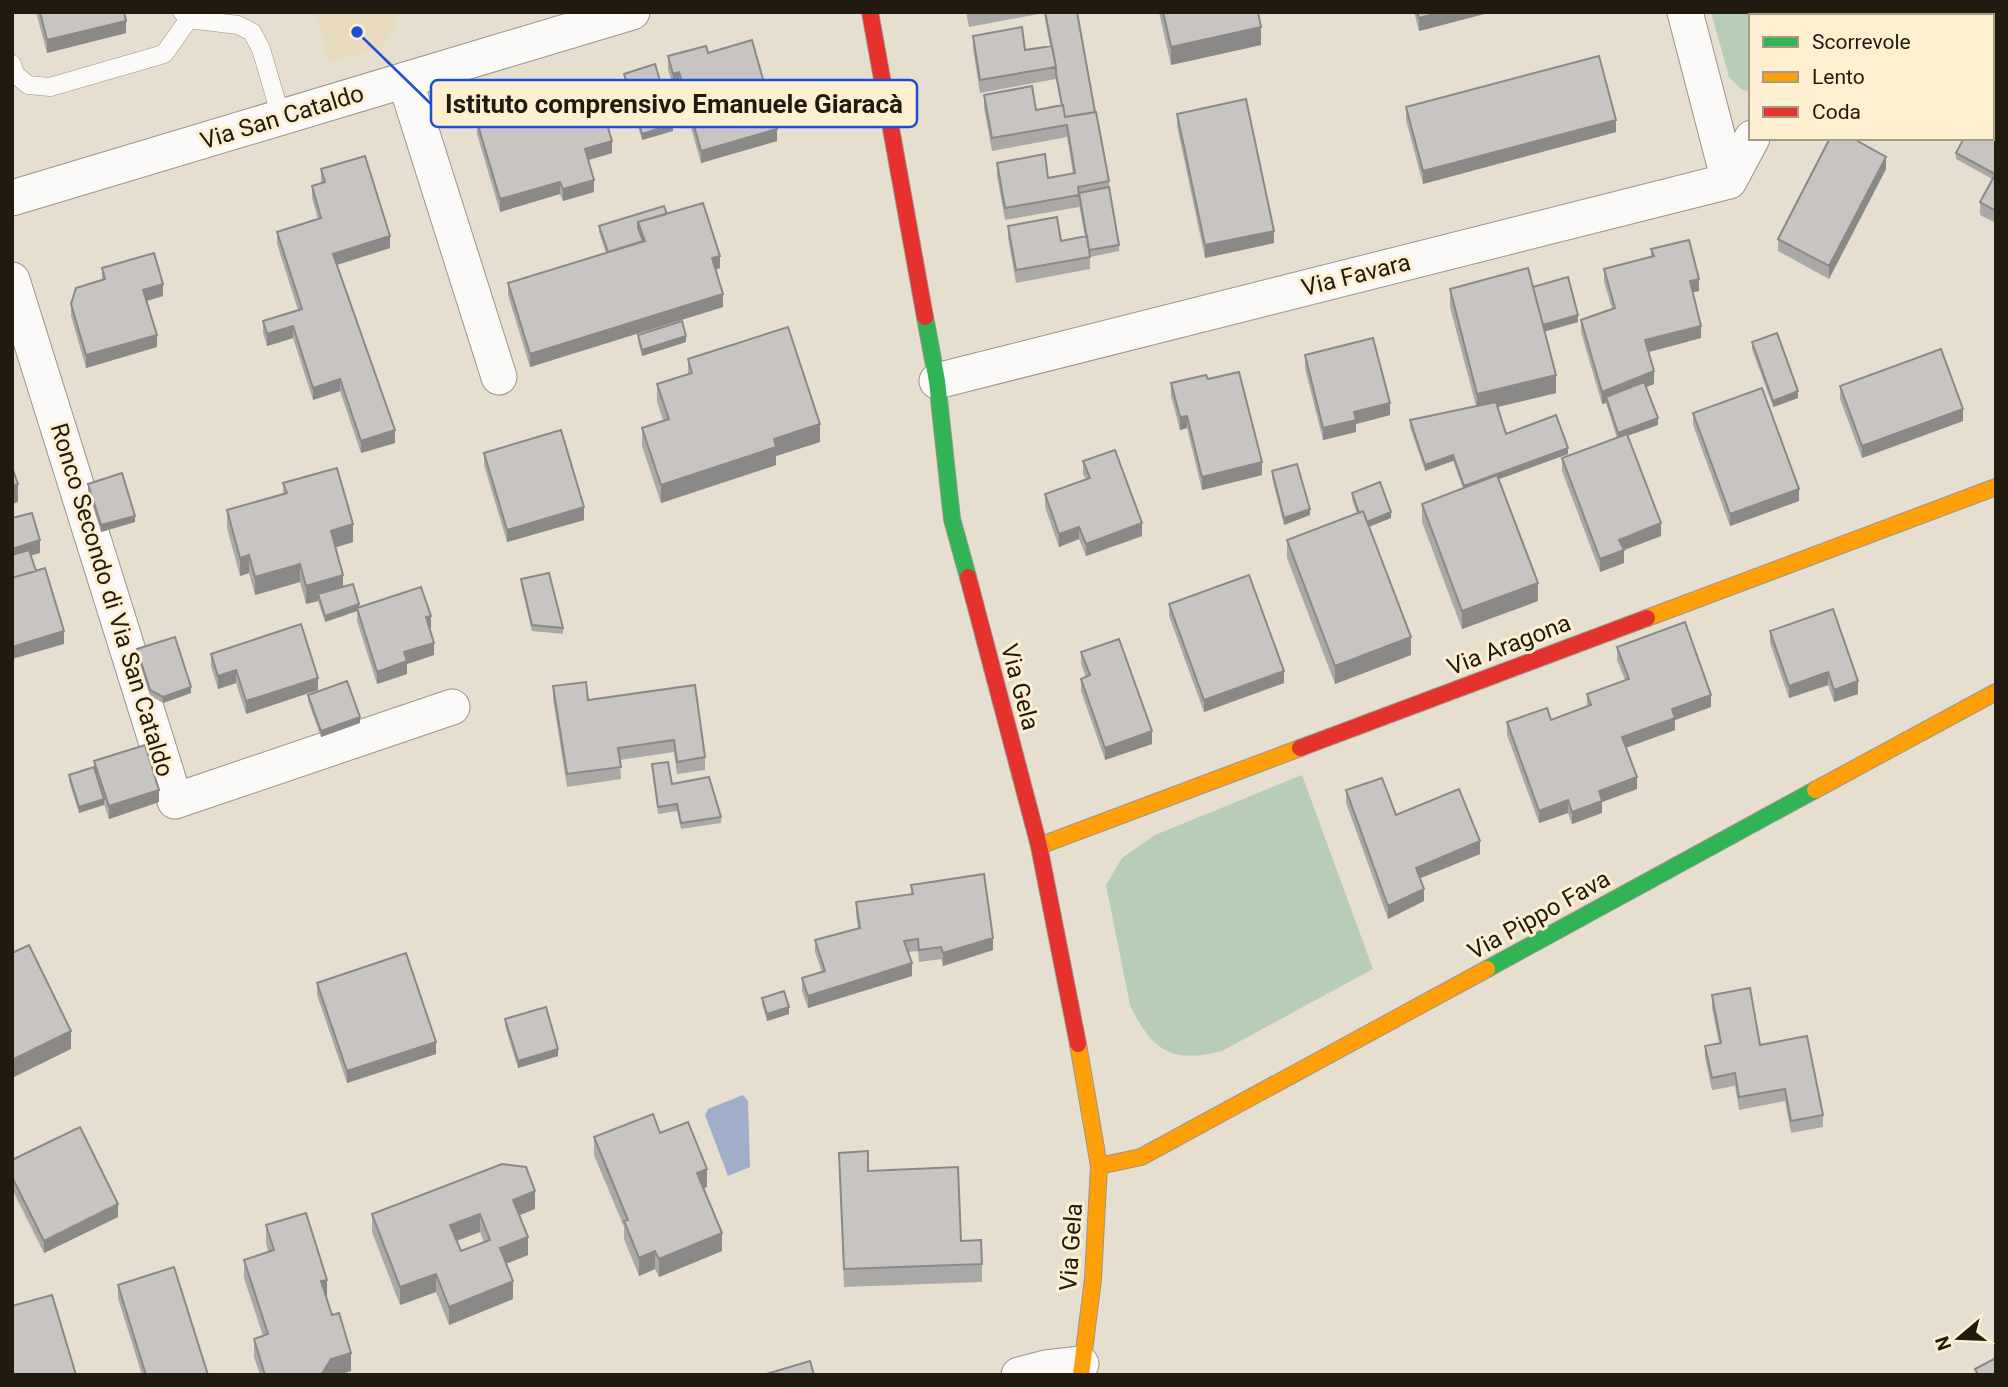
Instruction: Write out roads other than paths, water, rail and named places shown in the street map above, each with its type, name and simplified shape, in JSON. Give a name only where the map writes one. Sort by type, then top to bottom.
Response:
[{"type":"street","name":"Via San Cataldo","points":[[12,198],[632,12]]},
{"type":"street","name":"Via Gela","points":[[870,12],[936,381],[952,519],[1039,846],[1071,1002],[1099,1166],[1093,1279],[1081,1369]]},
{"type":"street","points":[[1685,12],[1729,181]]},
{"type":"street","points":[[405,80],[499,377]]},
{"type":"street","points":[[1729,181],[1751,140]]},
{"type":"street","name":"Via Favara","points":[[936,381],[1729,181]]},
{"type":"street","name":"Ronco Secondo di Via San Cataldo","points":[[12,280],[175,801],[452,707]]},
{"type":"street","name":"Via Aragona","points":[[1039,846],[1996,487]]},
{"type":"street","name":"Via Pippo Fava","points":[[1099,1166],[1141,1157],[1996,692]]},
{"type":"street","points":[[1018,1375],[1046,1367],[1081,1369]]},
{"type":"lane","points":[[12,64],[15,74],[28,85],[50,87],[164,54],[186,16],[238,24],[252,32],[261,49],[281,117]]},
{"type":"water","points":[[743,1095],[748,1101],[750,1167],[728,1176],[705,1115],[708,1109]]},
{"type":"place","name":"Istituto comprensivo Emanuele Giaracà","points":[[357,32]]}]
